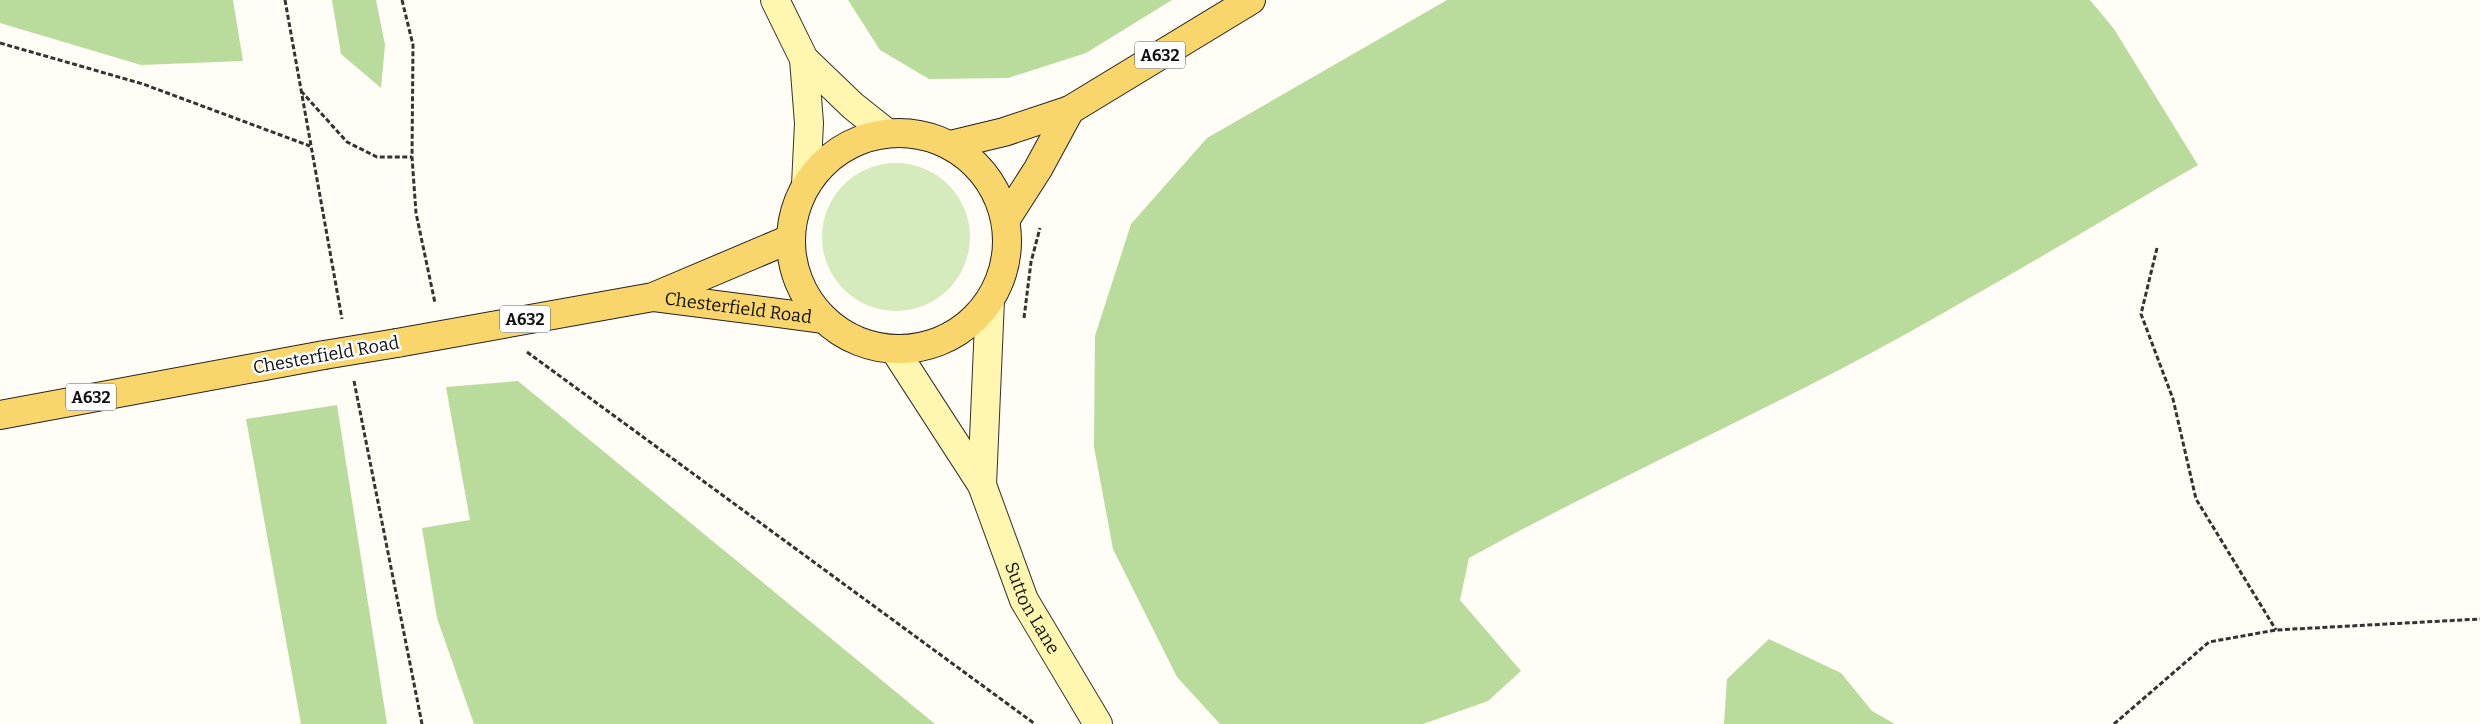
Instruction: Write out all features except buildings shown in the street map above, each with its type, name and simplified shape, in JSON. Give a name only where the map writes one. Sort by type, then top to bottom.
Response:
[{"type":"main road","name":"A632","points":[[950,145],[1004,132],[1070,110],[1251,0]]},
{"type":"main road","points":[[1006,219],[1038,169],[1070,110]]},
{"type":"main road","points":[[887,133],[920,134],[950,145],[976,163],[995,189],[1006,219],[1008,247],[1003,275],[990,300],[972,321],[948,338],[922,347],[894,349],[860,341],[845,335],[824,319],[810,302],[799,282],[792,261],[790,239],[795,211],[806,185],[821,165],[840,149],[863,138],[887,133]]},
{"type":"main road","name":"Chesterfield Road","points":[[0,415],[653,297],[790,239]]},
{"type":"main road","name":"Chesterfield Road","points":[[653,297],[824,319]]},
{"type":"street","points":[[775,0],[804,60],[853,106],[887,133]]},
{"type":"street","points":[[804,60],[809,123],[806,185]]},
{"type":"street","name":"Sutton Lane","points":[[982,485],[990,300]]},
{"type":"street","name":"Sutton Lane","points":[[894,349],[982,485],[1024,600],[1098,724]]},
{"type":"path","points":[[402,0],[413,45],[412,157],[416,213],[441,335]]},
{"type":"path","points":[[0,43],[143,84],[310,146]]},
{"type":"path","points":[[301,91],[347,142],[377,157],[412,157]]},
{"type":"path","points":[[2156,248],[2141,314],[2173,399],[2196,499],[2276,630]]},
{"type":"path","points":[[490,325],[1035,724]]},
{"type":"path","points":[[2114,724],[2209,642],[2276,630],[2480,619]]},
{"type":"green space","points":[[0,0],[233,0],[243,61],[141,65],[0,23]]},
{"type":"green space","points":[[332,0],[376,0],[385,45],[381,88],[341,54]]},
{"type":"green space","points":[[848,0],[1172,0],[1086,53],[1008,78],[929,79],[880,50]]},
{"type":"green space","points":[[1447,0],[2090,0],[2114,29],[2198,165],[1906,334],[1469,558],[1460,600],[1521,671],[1488,701],[1423,724],[1220,724],[1177,677],[1113,549],[1094,447],[1095,336],[1131,224],[1207,138]]},
{"type":"green space","points":[[896,163],[924,168],[937,175],[948,185],[958,196],[965,209],[970,237],[965,265],[958,278],[948,289],[937,299],[924,306],[896,311],[868,306],[855,299],[844,289],[834,278],[827,265],[822,237],[827,209],[834,196],[844,185],[855,175],[868,168]]},
{"type":"green space","points":[[518,381],[935,724],[474,724],[437,618],[422,528],[470,520],[446,387]]},
{"type":"green space","points":[[337,405],[387,724],[301,724],[246,419]]},
{"type":"green space","points":[[1769,639],[1841,673],[1872,711],[1895,724],[1724,724],[1727,679]]}]
